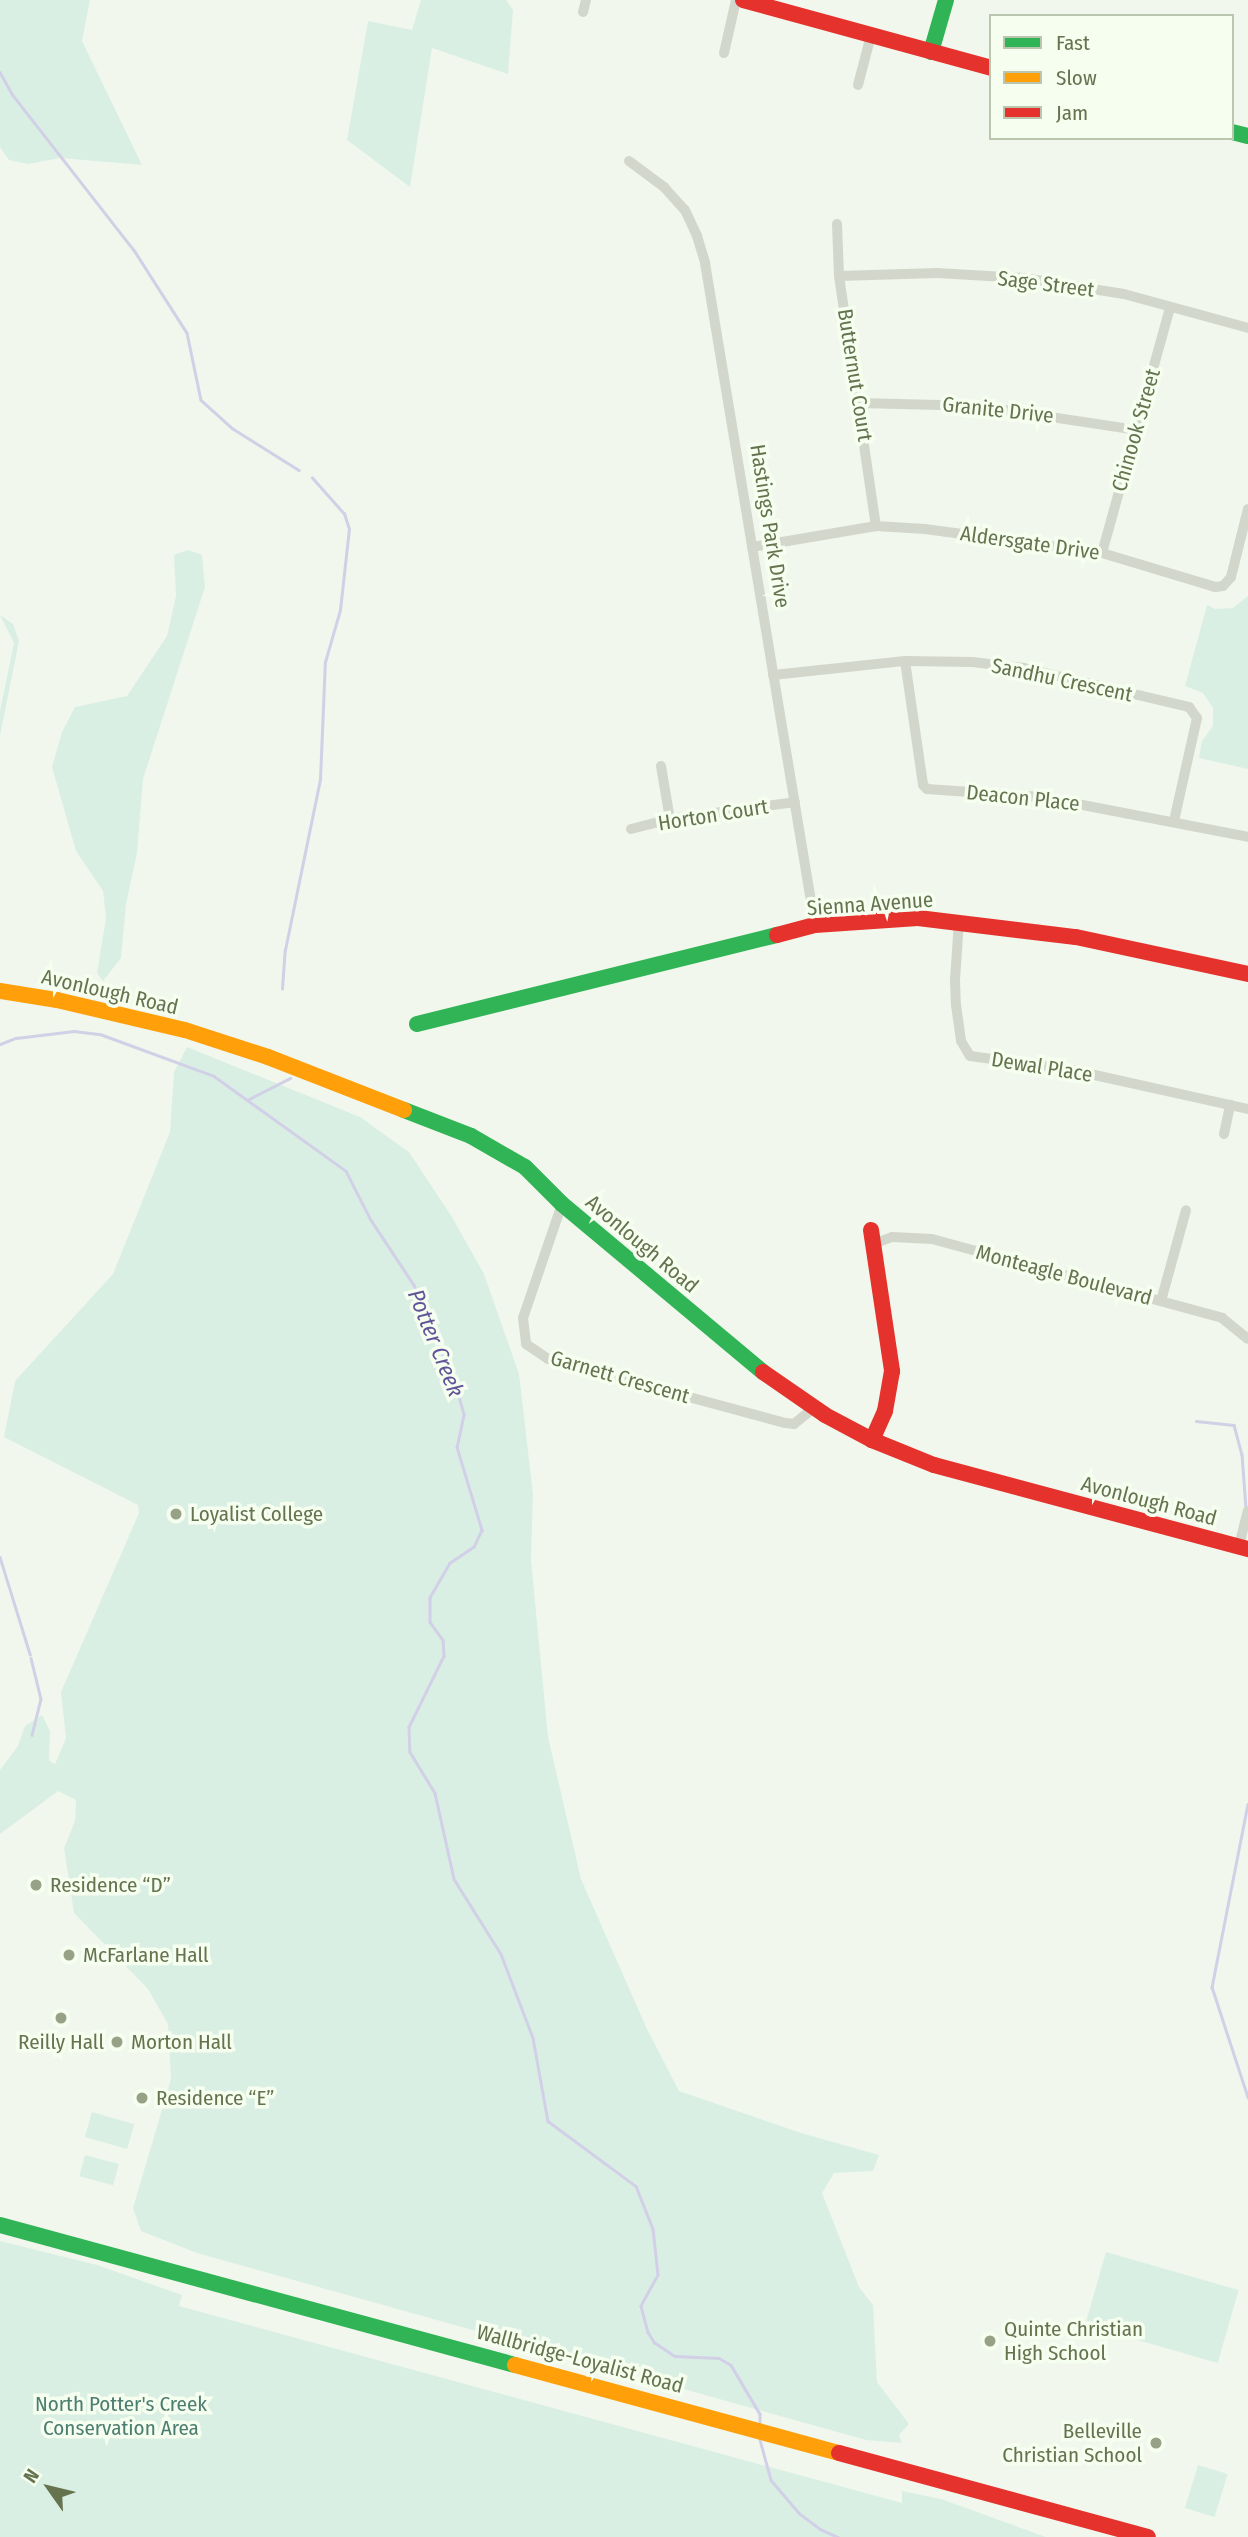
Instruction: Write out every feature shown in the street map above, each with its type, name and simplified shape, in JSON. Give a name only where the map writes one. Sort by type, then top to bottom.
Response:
[{"type":"street","points":[[583,12],[586,0]]},
{"type":"street","points":[[724,52],[736,0]]},
{"type":"street","points":[[743,0],[989,67]]},
{"type":"street","points":[[931,52],[946,0]]},
{"type":"street","points":[[859,85],[871,35]]},
{"type":"street","name":"Hastings Park Drive","points":[[629,161],[664,187],[685,210],[705,263],[816,926]]},
{"type":"street","name":"Butternut Court","points":[[837,224],[839,276],[876,526]]},
{"type":"street","name":"Sage Street","points":[[839,276],[937,273],[1024,278],[1124,294],[1248,328]]},
{"type":"street","name":"Chinook Street","points":[[1102,552],[1170,307]]},
{"type":"street","name":"Granite Drive","points":[[859,403],[978,406],[1136,430]]},
{"type":"street","name":"Aldersgate Drive","points":[[752,547],[876,526],[1008,538],[1102,552],[1215,587],[1223,586],[1231,577],[1248,509]]},
{"type":"street","name":"Sandhu Crescent","points":[[774,675],[905,661],[972,662],[1024,668],[1189,707],[1197,718],[1174,821]]},
{"type":"street","name":"Deacon Place","points":[[905,661],[923,785],[927,789],[1028,795],[1248,837]]},
{"type":"street","points":[[661,766],[670,819]]},
{"type":"street","name":"Horton Court","points":[[631,829],[670,819],[795,802]]},
{"type":"street","name":"Sienna Avenue","points":[[417,1024],[816,926],[918,918],[1076,937],[1248,974]]},
{"type":"street","name":"Dewal Place","points":[[959,922],[956,1005],[961,1041],[970,1056],[1072,1070],[1248,1109]]},
{"type":"street","name":"Avonlough Road","points":[[0,991],[57,1000],[185,1030],[268,1057],[471,1136],[525,1167],[562,1204],[770,1378],[814,1408],[872,1440],[934,1465],[1243,1547]]},
{"type":"street","points":[[1224,1134],[1230,1105]]},
{"type":"street","name":"Garnett Crescent","points":[[562,1204],[523,1318],[526,1344],[548,1359],[786,1423],[794,1424],[814,1408]]},
{"type":"street","points":[[1161,1301],[1186,1210]]},
{"type":"street","points":[[872,1237],[892,1371],[885,1410],[872,1440]]},
{"type":"street","name":"Monteagle Boulevard","points":[[872,1237],[932,1239],[1161,1301],[1222,1318],[1248,1339]]},
{"type":"street","points":[[1243,1547],[1248,1511]]},
{"type":"street","name":"Wallbridge-Loyalist Road","points":[[0,2225],[1148,2537]]},
{"type":"green space","points":[[0,0],[90,0],[82,41],[142,165],[60,158],[28,164],[9,160],[0,147]]},
{"type":"green space","points":[[421,0],[506,0],[513,10],[508,74],[432,48],[410,187],[347,140],[368,21],[412,30]]},
{"type":"green space","points":[[188,550],[202,555],[205,587],[143,779],[137,853],[126,904],[121,958],[103,981],[97,973],[106,918],[103,891],[76,851],[52,767],[62,732],[75,707],[127,696],[167,636],[176,596],[174,555]]},
{"type":"green space","points":[[1248,596],[1248,769],[1199,758],[1202,741],[1213,726],[1213,708],[1203,693],[1185,686],[1207,605],[1215,609],[1233,608]]},
{"type":"green space","points":[[0,615],[13,624],[19,641],[0,736],[0,711],[14,643]]},
{"type":"green space","points":[[187,1047],[360,1117],[409,1152],[452,1217],[484,1274],[519,1374],[533,1494],[531,1560],[548,1737],[581,1879],[646,2027],[679,2091],[801,2133],[879,2155],[873,2171],[834,2173],[822,2193],[859,2287],[873,2305],[877,2382],[909,2424],[899,2435],[902,2443],[866,2440],[197,2253],[141,2231],[133,2208],[171,2079],[168,2024],[148,1989],[74,1913],[64,1848],[75,1821],[76,1800],[58,1791],[0,1834],[0,1770],[18,1746],[25,1726],[42,1715],[50,1731],[49,1760],[55,1764],[66,1738],[61,1692],[139,1513],[138,1505],[4,1437],[15,1381],[113,1274],[170,1132],[174,1072]]},
{"type":"green space","points":[[92,2112],[134,2124],[127,2149],[85,2137]]},
{"type":"green space","points":[[85,2155],[119,2164],[113,2185],[79,2176]]},
{"type":"green space","name":"North Potter's Creek Conservation Area","points":[[0,2241],[97,2265],[182,2295],[179,2306],[902,2503],[902,2491],[941,2499],[1046,2537],[0,2537]]},
{"type":"green space","points":[[1106,2252],[1239,2290],[1218,2363],[1085,2325]]},
{"type":"green space","points":[[1198,2465],[1228,2474],[1214,2517],[1185,2508]]},
{"type":"waterway","points":[[0,72],[12,94],[134,250],[187,333],[201,400],[232,428],[299,470]]},
{"type":"waterway","points":[[282,989],[285,950],[320,779],[325,662],[340,610],[349,529],[344,514],[312,478]]},
{"type":"waterway","name":"Potter Creek","points":[[0,1044],[16,1038],[74,1031],[100,1034],[214,1076],[346,1171],[371,1220],[414,1285],[454,1379],[464,1415],[457,1447],[482,1530],[474,1547],[450,1563],[430,1597],[430,1622],[443,1640],[444,1656],[409,1727],[410,1752],[435,1793],[454,1879],[501,1954],[533,2038],[548,2121],[636,2186],[653,2229],[658,2275],[641,2306],[648,2332],[654,2342],[675,2356],[719,2358],[731,2365],[760,2414],[760,2426]]},
{"type":"waterway","points":[[249,1099],[290,1078]]},
{"type":"waterway","points":[[1196,1421],[1234,1425],[1242,1454],[1246,1509]]},
{"type":"waterway","points":[[0,1557],[30,1654]]},
{"type":"waterway","points":[[31,1658],[41,1699],[32,1735]]},
{"type":"waterway","points":[[1248,1804],[1212,1987],[1248,2097]]},
{"type":"waterway","name":"Potter Creek","points":[[759,2436],[771,2480],[799,2513],[820,2529],[838,2537]]},
{"type":"traffic: fast","points":[[931,52],[946,0]]},
{"type":"traffic: fast","points":[[1234,132],[1248,136]]},
{"type":"traffic: fast","points":[[417,1024],[777,935]]},
{"type":"traffic: fast","points":[[404,1110],[471,1136],[525,1167],[562,1204],[763,1372]]},
{"type":"traffic: fast","points":[[0,2225],[515,2365]]},
{"type":"traffic: slow","points":[[0,991],[57,1000],[185,1030],[268,1057],[404,1110]]},
{"type":"traffic: slow","points":[[515,2365],[839,2453]]},
{"type":"traffic: jam","points":[[743,0],[989,67]]},
{"type":"traffic: jam","points":[[777,935],[815,925],[918,918],[1076,937],[1248,974]]},
{"type":"traffic: jam","points":[[871,1230],[892,1371],[885,1411],[872,1440]]},
{"type":"traffic: jam","points":[[763,1372],[825,1415],[872,1440],[934,1465],[1248,1549]]},
{"type":"traffic: jam","points":[[839,2453],[1148,2537]]},
{"type":"place","name":"Loyalist College","points":[[176,1514]]},
{"type":"place","name":"Residence “D”","points":[[36,1885]]},
{"type":"place","name":"McFarlane Hall","points":[[69,1955]]},
{"type":"place","name":"Reilly Hall","points":[[61,2018]]},
{"type":"place","name":"Morton Hall","points":[[117,2042]]},
{"type":"place","name":"Residence “E”","points":[[142,2098]]},
{"type":"place","name":"Quinte Christian High School","points":[[990,2341]]},
{"type":"place","name":"Belleville Christian School","points":[[1156,2443]]}]
